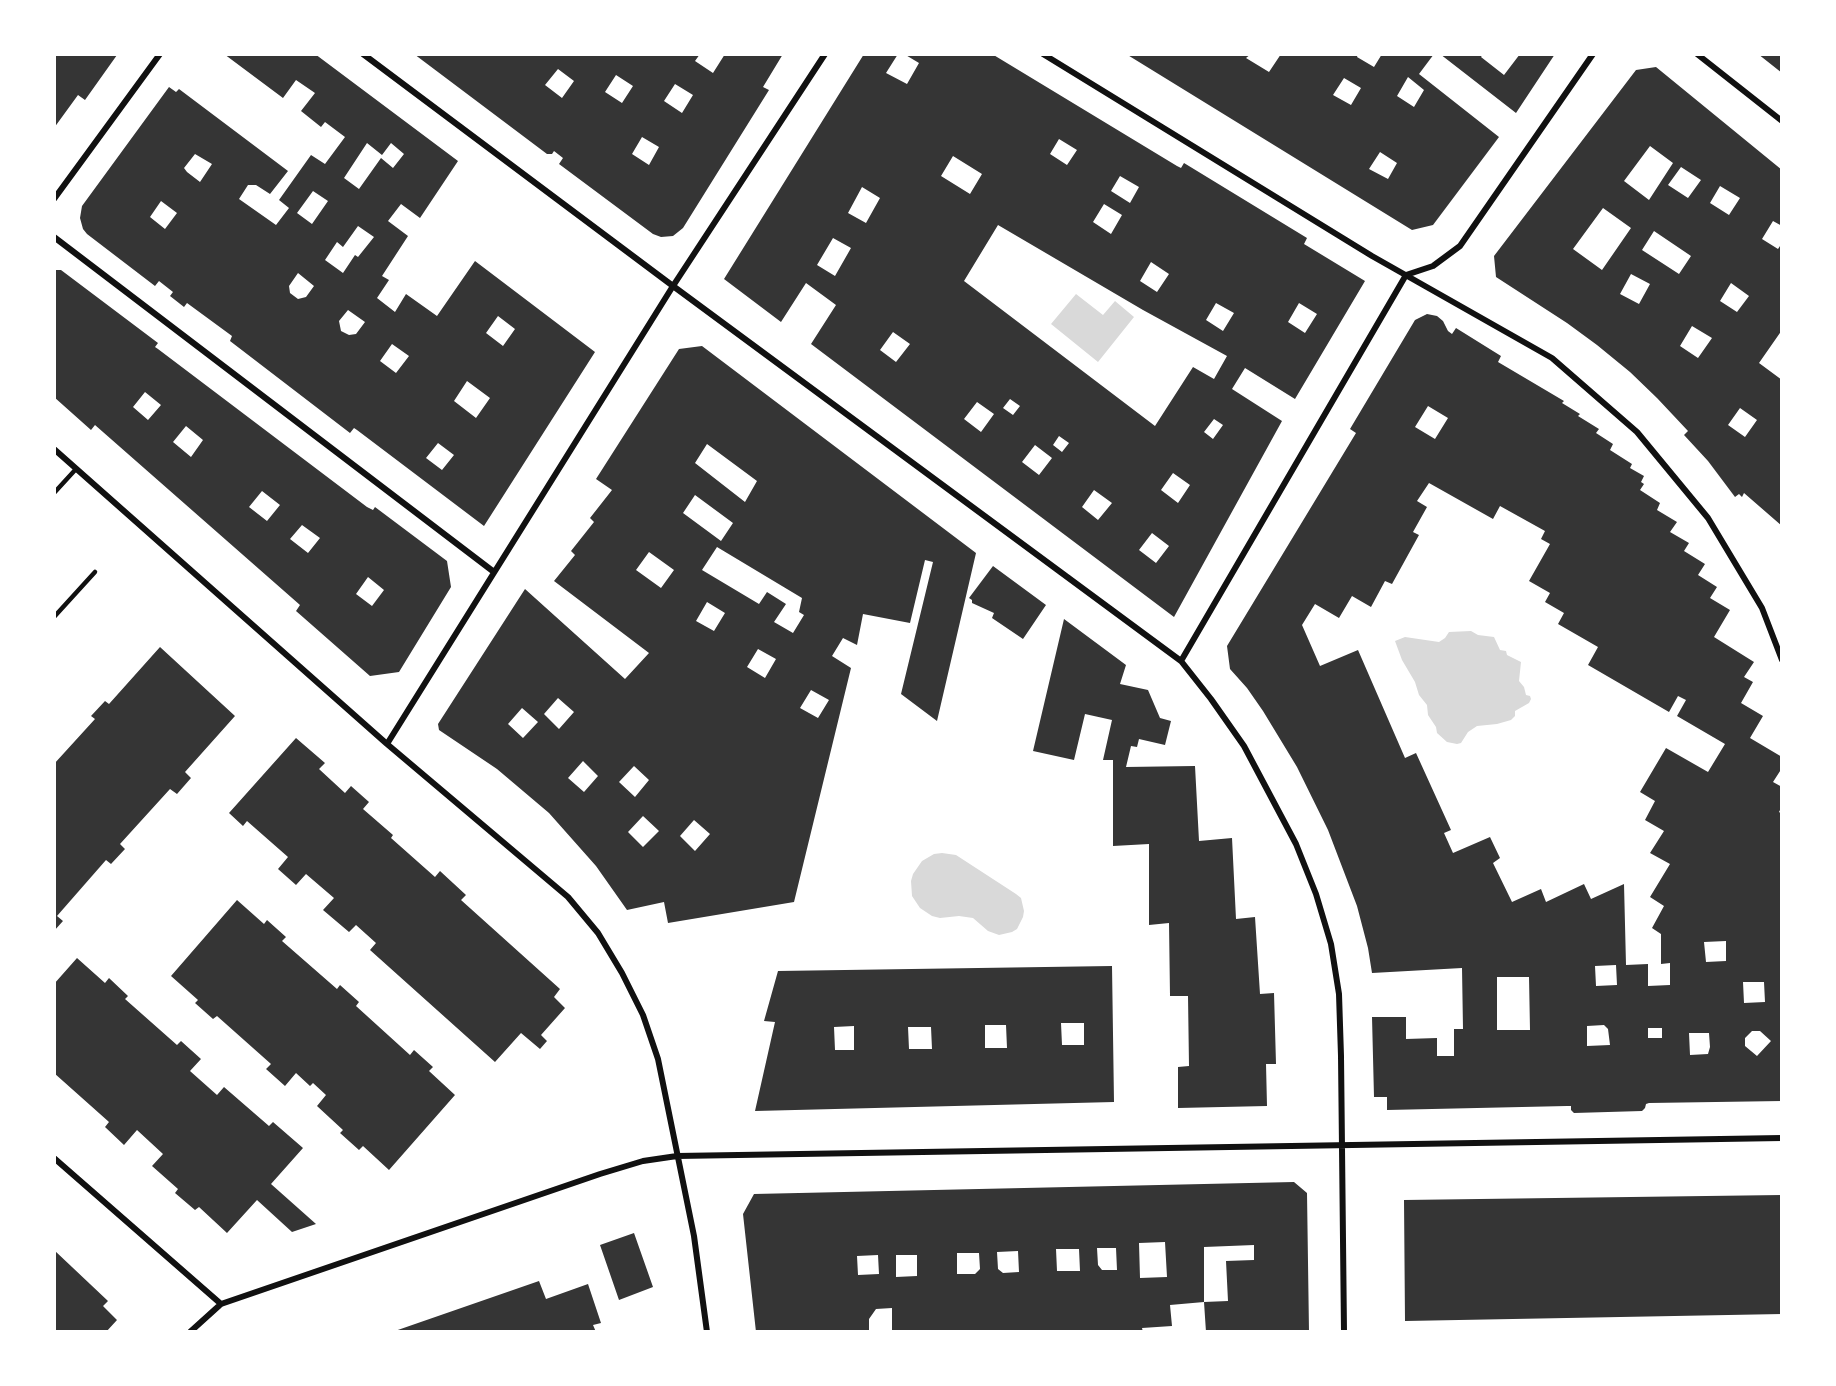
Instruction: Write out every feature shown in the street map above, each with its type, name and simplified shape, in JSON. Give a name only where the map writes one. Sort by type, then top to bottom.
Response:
[{"type":"street","points":[[54,199],[160,54]]},
{"type":"street","points":[[363,54],[1181,661],[1211,699],[1244,746],[1296,844],[1317,894],[1331,944],[1339,994],[1344,1332]]},
{"type":"street","points":[[387,744],[673,286],[825,54]]},
{"type":"street","points":[[1043,54],[1362,250],[1552,358],[1637,432],[1708,518],[1762,608],[1782,660]]},
{"type":"street","points":[[1181,661],[1406,274],[1433,266],[1460,246],[1593,54]]},
{"type":"street","points":[[1697,54],[1782,121]]},
{"type":"street","points":[[54,237],[494,572]]},
{"type":"street","points":[[54,449],[387,744],[568,897],[598,933],[643,1015],[658,1059],[694,1236],[707,1332]]},
{"type":"street","points":[[190,1332],[221,1304],[600,1174],[643,1161],[677,1156],[1782,1138]]},
{"type":"street","points":[[54,1158],[221,1304]]},
{"type":"lane","points":[[54,493],[76,468]]},
{"type":"lane","points":[[54,617],[95,572]]},
{"type":"shaded area","points":[[1076,294],[1103,315],[1115,301],[1134,317],[1098,362],[1051,324]]},
{"type":"shaded area","points":[[1471,631],[1478,635],[1494,637],[1500,650],[1506,651],[1507,655],[1521,662],[1519,681],[1526,695],[1531,699],[1529,703],[1515,711],[1515,716],[1511,720],[1477,726],[1468,732],[1461,743],[1457,744],[1447,742],[1437,733],[1428,715],[1427,705],[1419,695],[1395,641],[1405,637],[1439,642],[1449,632]]},
{"type":"shaded area","points":[[934,854],[956,855],[1021,898],[1024,911],[1017,929],[999,935],[988,931],[973,918],[959,916],[940,918],[920,908],[912,896],[913,874],[922,861]]},
{"type":"building","points":[[54,54],[117,55],[85,100],[78,95],[54,128]]},
{"type":"building","points":[[224,54],[315,54],[458,161],[420,218],[401,204],[388,221],[408,236],[382,276],[389,280],[377,298],[395,312],[406,294],[437,316],[475,261],[595,352],[484,526],[357,430],[354,428],[350,433],[230,341],[232,336],[187,303],[184,307],[170,296],[173,292],[159,281],[155,286],[83,229],[80,218],[82,206],[169,87],[176,92],[179,89],[288,171],[270,194],[256,185],[248,185],[239,199],[276,225],[289,208],[279,200],[311,155],[325,164],[345,137],[325,122],[321,127],[301,111],[315,93],[296,80],[283,98]],"holes":[[[367,143],[382,155],[391,143],[404,154],[393,168],[381,158],[359,189],[344,178]],[[195,154],[212,164],[200,182],[184,168]],[[313,191],[328,201],[312,224],[297,213]],[[161,201],[177,213],[165,229],[150,217]],[[358,226],[374,237],[358,257],[355,255],[343,273],[325,260],[337,242],[343,247]],[[298,273],[314,286],[306,297],[298,299],[290,293],[289,286]],[[348,310],[365,322],[356,334],[349,335],[341,331],[339,321]],[[498,316],[515,329],[503,346],[486,333]],[[392,344],[409,356],[396,373],[380,361]],[[467,381],[490,398],[476,418],[454,401]],[[438,443],[454,455],[442,470],[426,458]]]},
{"type":"building","points":[[414,54],[504,54],[506,56],[507,54],[700,54],[695,61],[713,73],[725,54],[783,54],[763,87],[769,90],[683,228],[673,236],[661,237],[653,234],[559,164],[563,158],[554,151],[552,154],[547,154]],"holes":[[[558,69],[574,81],[562,98],[545,85]],[[616,75],[633,86],[622,103],[605,92]],[[675,84],[693,95],[682,113],[664,101]],[[642,137],[659,147],[649,165],[632,154]]]},
{"type":"building","points":[[864,54],[898,54],[886,73],[907,84],[919,63],[904,54],[992,54],[1177,166],[1181,168],[1184,163],[1307,238],[1304,244],[1365,281],[1295,399],[1245,368],[1232,389],[1282,421],[1174,617],[811,344],[836,305],[806,283],[781,322],[724,279]],"holes":[[[1059,139],[1077,150],[1067,165],[1050,154]],[[953,156],[982,174],[970,194],[941,176]],[[1120,176],[1139,187],[1130,203],[1111,191]],[[862,187],[880,198],[866,223],[848,213]],[[1104,204],[1122,215],[1111,234],[1093,222]],[[998,225],[1227,356],[1214,379],[1193,367],[1155,426],[964,281]],[[833,238],[851,248],[835,276],[817,265]],[[1151,262],[1169,274],[1157,292],[1140,281]],[[1216,303],[1234,313],[1223,331],[1206,320]],[[1299,303],[1317,314],[1305,333],[1288,322]],[[893,332],[910,344],[896,362],[880,350]],[[1010,399],[1020,406],[1013,415],[1003,408]],[[977,402],[994,414],[981,432],[964,419]],[[1214,419],[1223,425],[1213,439],[1204,432]],[[1059,436],[1069,443],[1062,452],[1053,445]],[[1035,445],[1052,458],[1039,475],[1022,462]],[[1173,473],[1190,485],[1178,503],[1161,490]],[[1094,490],[1112,503],[1098,520],[1082,507]],[[1152,533],[1169,546],[1156,563],[1139,550]]]},
{"type":"building","points":[[1126,54],[1251,54],[1246,58],[1269,72],[1281,54],[1358,54],[1357,57],[1374,67],[1382,54],[1434,54],[1419,74],[1499,137],[1433,225],[1412,230]],"holes":[[[1408,77],[1424,90],[1414,107],[1397,96]],[[1344,78],[1361,88],[1351,105],[1333,95]],[[1380,152],[1397,163],[1388,179],[1369,169]]]},
{"type":"building","points":[[1440,54],[1483,54],[1481,57],[1504,75],[1520,54],[1555,54],[1516,113]]},
{"type":"building","points":[[1758,54],[1782,54],[1782,73]]},
{"type":"building","points":[[1656,67],[1782,170],[1782,226],[1773,221],[1762,239],[1778,249],[1782,243],[1782,330],[1759,363],[1782,380],[1782,526],[1744,493],[1742,497],[1739,494],[1735,497],[1708,461],[1684,435],[1688,431],[1630,372],[1567,323],[1496,277],[1494,256],[1636,70]],"holes":[[[1650,146],[1673,163],[1649,200],[1624,181]],[[1681,167],[1701,180],[1688,198],[1668,185]],[[1720,186],[1740,198],[1729,215],[1710,203]],[[1603,208],[1631,228],[1602,270],[1573,249]],[[1654,231],[1691,256],[1679,274],[1642,250]],[[1631,274],[1650,284],[1639,304],[1620,294]],[[1731,283],[1749,296],[1737,312],[1720,301]],[[1692,326],[1712,338],[1698,358],[1680,346]],[[1740,408],[1757,420],[1745,437],[1728,425]]]},
{"type":"building","points":[[54,270],[61,270],[158,343],[155,347],[367,507],[373,510],[375,507],[447,561],[451,587],[399,672],[370,676],[296,611],[300,605],[95,425],[91,430],[54,397]],"holes":[[[145,392],[161,405],[148,420],[133,407]],[[186,426],[203,440],[191,457],[173,442]],[[262,491],[280,505],[267,521],[249,507]],[[302,525],[320,538],[308,553],[290,539]],[[368,577],[384,590],[372,606],[356,594]]]},
{"type":"building","points":[[1427,314],[1437,316],[1452,334],[1456,328],[1501,356],[1498,362],[1564,401],[1562,403],[1580,414],[1578,416],[1599,429],[1596,433],[1613,444],[1610,450],[1632,464],[1630,468],[1644,476],[1641,482],[1644,484],[1640,490],[1660,503],[1657,510],[1677,522],[1670,532],[1689,543],[1684,551],[1705,564],[1698,575],[1717,587],[1710,598],[1730,610],[1714,637],[1754,662],[1744,677],[1753,682],[1741,703],[1763,716],[1750,738],[1782,757],[1782,768],[1773,782],[1782,787],[1782,806],[1779,812],[1782,814],[1782,1101],[1649,1103],[1642,1111],[1574,1113],[1571,1106],[1387,1110],[1387,1097],[1374,1097],[1372,1017],[1406,1017],[1406,1039],[1437,1038],[1437,1056],[1454,1056],[1454,1029],[1463,1029],[1462,968],[1372,973],[1357,906],[1328,830],[1297,767],[1263,711],[1230,669],[1227,646],[1356,433],[1350,429],[1415,320]],"holes":[[[1428,406],[1448,418],[1435,439],[1415,427]],[[1429,483],[1493,519],[1500,506],[1545,531],[1541,539],[1550,544],[1529,581],[1550,593],[1545,602],[1564,613],[1558,624],[1598,647],[1588,665],[1669,712],[1678,696],[1686,700],[1677,716],[1725,744],[1708,772],[1666,748],[1640,792],[1655,801],[1645,820],[1664,831],[1650,853],[1670,864],[1650,897],[1664,906],[1652,928],[1661,934],[1661,964],[1670,963],[1670,985],[1648,986],[1648,964],[1626,965],[1624,884],[1591,899],[1584,884],[1546,902],[1541,889],[1512,902],[1493,863],[1500,858],[1490,837],[1453,853],[1444,833],[1451,830],[1416,753],[1405,758],[1358,650],[1320,666],[1302,625],[1315,604],[1339,618],[1352,596],[1371,607],[1385,581],[1392,584],[1419,535],[1413,532],[1427,507],[1417,501]],[[1726,941],[1726,961],[1706,962],[1704,942]],[[1616,965],[1617,985],[1596,986],[1595,966]],[[1497,977],[1529,977],[1530,1030],[1497,1030]],[[1743,982],[1764,982],[1765,1002],[1744,1003]],[[1604,1025],[1608,1029],[1610,1045],[1587,1046],[1587,1026]],[[1648,1028],[1662,1028],[1662,1038],[1648,1038]],[[1752,1031],[1760,1031],[1771,1041],[1757,1056],[1745,1046],[1745,1038]],[[1689,1033],[1709,1033],[1708,1054],[1690,1055]]]},
{"type":"building","points":[[702,346],[976,553],[937,721],[901,694],[933,562],[925,560],[910,623],[863,614],[857,645],[843,638],[832,656],[851,668],[794,902],[668,923],[664,902],[627,910],[596,866],[549,813],[497,769],[439,730],[438,724],[525,589],[625,679],[649,653],[554,581],[575,555],[571,551],[594,522],[590,518],[612,490],[596,479],[679,349]],"holes":[[[707,444],[757,481],[745,502],[695,463]],[[695,495],[733,523],[721,541],[683,513]],[[717,547],[802,598],[799,612],[804,615],[793,633],[774,622],[786,604],[767,592],[759,604],[702,570]],[[649,552],[674,570],[661,588],[636,570]],[[707,602],[725,613],[714,631],[696,621]],[[758,649],[776,659],[765,678],[747,667]],[[811,690],[829,700],[818,718],[800,708]],[[558,698],[574,712],[559,729],[544,714]],[[522,708],[538,722],[523,738],[508,724]],[[583,761],[598,776],[584,792],[568,778]],[[634,766],[649,780],[635,797],[619,782]],[[643,816],[659,831],[643,847],[628,832]],[[694,820],[710,834],[695,851],[680,836]]]},
{"type":"building","points":[[993,566],[1046,605],[1023,639],[992,618],[994,613],[972,603],[969,598]]},
{"type":"building","points":[[1064,619],[1126,665],[1120,684],[1148,690],[1160,718],[1171,721],[1165,745],[1139,739],[1137,747],[1131,746],[1126,767],[1195,766],[1199,841],[1232,838],[1236,919],[1255,917],[1260,994],[1274,993],[1276,1064],[1266,1064],[1267,1106],[1178,1108],[1178,1067],[1189,1066],[1188,996],[1170,996],[1169,923],[1149,925],[1149,844],[1113,846],[1113,760],[1103,760],[1112,720],[1085,714],[1074,760],[1033,751]]},
{"type":"building","points":[[160,647],[235,716],[185,772],[191,778],[177,794],[170,789],[120,844],[125,849],[111,864],[106,860],[57,916],[63,921],[54,931],[54,764],[95,719],[91,716],[105,701],[109,704]]},
{"type":"building","points":[[296,738],[325,763],[319,769],[345,793],[351,786],[369,802],[363,809],[393,835],[391,838],[435,877],[440,871],[466,895],[461,900],[560,989],[554,997],[565,1008],[541,1035],[547,1041],[540,1049],[521,1033],[495,1062],[370,950],[376,943],[356,925],[349,932],[323,910],[334,898],[306,874],[296,885],[278,869],[288,857],[247,821],[243,826],[229,813]]},
{"type":"building","points":[[237,900],[264,924],[267,920],[286,937],[282,941],[337,989],[340,985],[359,1002],[356,1006],[410,1055],[414,1050],[433,1067],[429,1071],[455,1095],[389,1170],[363,1146],[359,1150],[340,1133],[343,1130],[317,1106],[326,1095],[313,1083],[310,1086],[296,1073],[285,1086],[266,1069],[271,1064],[217,1016],[213,1019],[195,1003],[198,1000],[171,976]]},
{"type":"building","points":[[77,958],[105,983],[109,978],[128,996],[125,999],[177,1045],[181,1041],[201,1059],[190,1071],[217,1095],[224,1087],[269,1126],[273,1122],[303,1148],[271,1184],[316,1224],[292,1232],[257,1200],[227,1233],[199,1207],[195,1210],[175,1193],[178,1189],[152,1166],[163,1154],[137,1130],[124,1145],[105,1127],[109,1122],[54,1073],[54,984]]},
{"type":"building","points":[[1112,966],[1114,1102],[755,1111],[775,1022],[764,1021],[778,971]],"holes":[[[1061,1023],[1084,1023],[1084,1045],[1062,1045]],[[985,1025],[1006,1025],[1007,1048],[985,1048]],[[854,1026],[854,1050],[835,1050],[834,1027]],[[908,1027],[931,1027],[932,1049],[909,1049]]]},
{"type":"building","points":[[1294,1182],[1307,1193],[1309,1332],[1206,1332],[1204,1302],[1170,1305],[1172,1326],[1142,1328],[1143,1332],[892,1332],[892,1308],[876,1309],[869,1319],[869,1332],[756,1332],[743,1214],[754,1194]],"holes":[[[1165,1242],[1167,1277],[1140,1278],[1139,1243]],[[1254,1245],[1254,1260],[1226,1261],[1228,1301],[1204,1302],[1204,1247]],[[1097,1248],[1116,1248],[1117,1270],[1102,1270],[1098,1265]],[[1056,1249],[1079,1249],[1080,1271],[1057,1271]],[[1018,1251],[1019,1272],[1003,1273],[998,1269],[997,1252]],[[957,1253],[979,1253],[980,1269],[975,1274],[957,1274]],[[878,1255],[879,1274],[858,1275],[857,1256]],[[896,1255],[917,1255],[917,1276],[896,1277]]]},
{"type":"building","points":[[1782,1195],[1782,1314],[1405,1321],[1404,1200]]},
{"type":"building","points":[[634,1233],[653,1287],[619,1300],[600,1245]]},
{"type":"building","points":[[54,1250],[108,1301],[103,1306],[117,1320],[106,1332],[54,1332]]},
{"type":"building","points":[[539,1281],[546,1299],[588,1284],[601,1323],[593,1325],[596,1332],[392,1332]]}]
